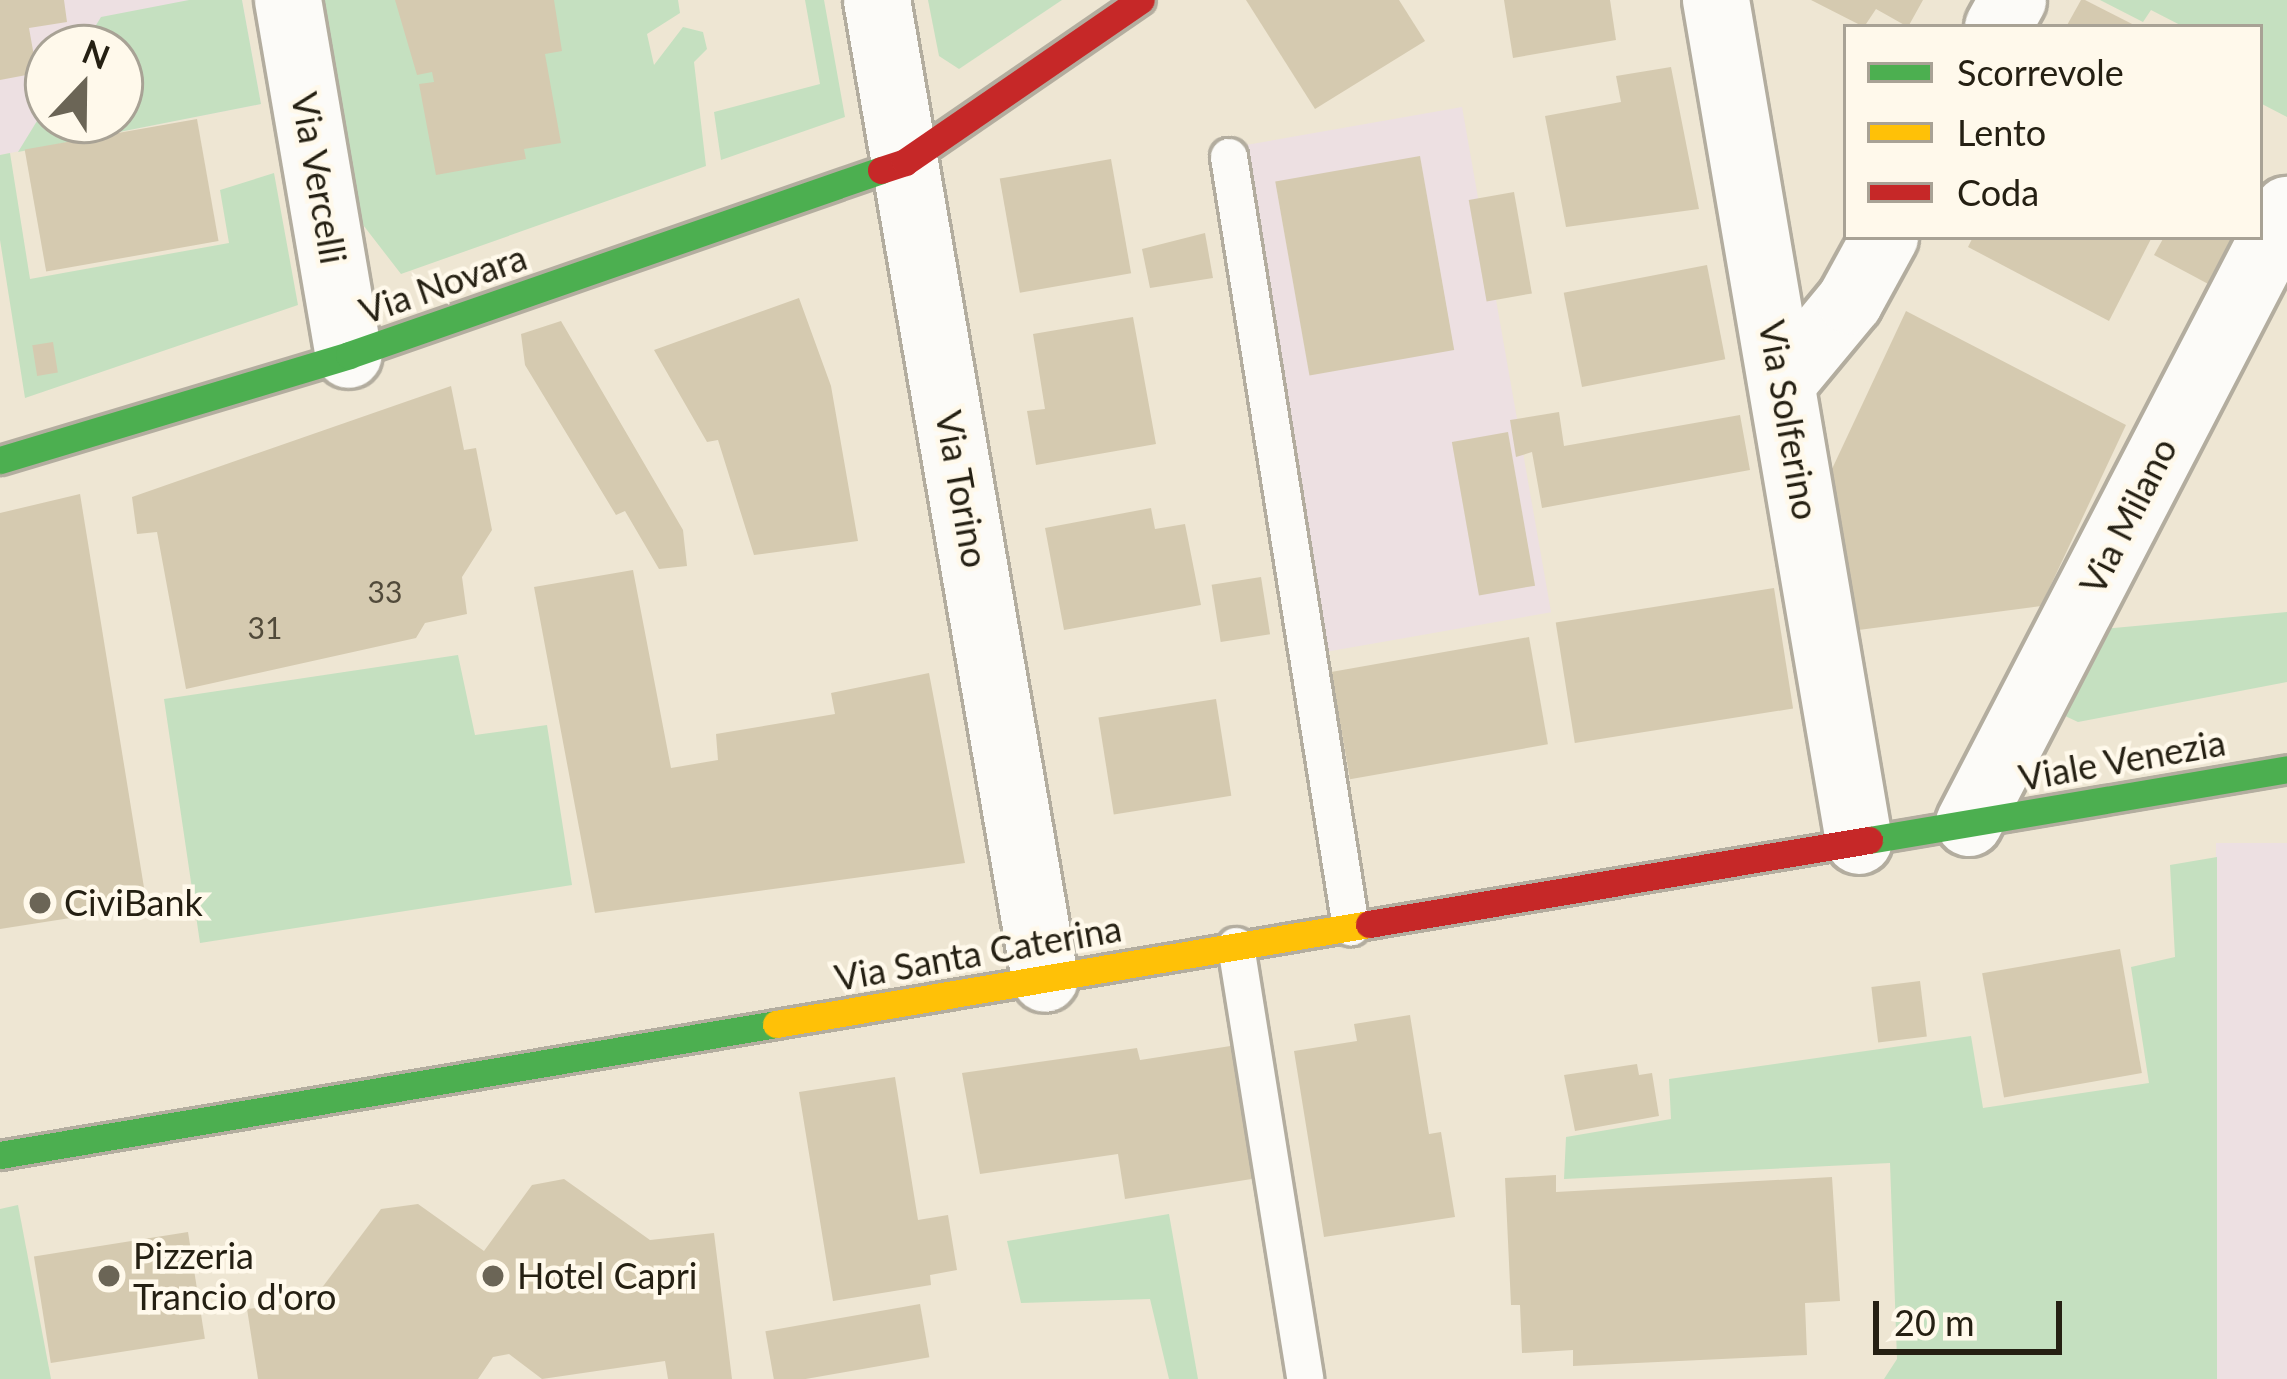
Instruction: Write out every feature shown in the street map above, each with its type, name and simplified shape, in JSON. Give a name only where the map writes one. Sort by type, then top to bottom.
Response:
[{"type":"main road","name":"Via Novara","points":[[0,460],[349,355],[905,162],[1142,0]]},
{"type":"main road","name":"Viale Venezia","points":[[1969,823],[2287,769]]},
{"type":"main road","name":"Via Santa Caterina","points":[[0,1155],[1969,823]]},
{"type":"street","name":"Via Vercelli","points":[[288,0],[349,355]]},
{"type":"street","name":"Via Torino","points":[[877,0],[1046,979]]},
{"type":"street","name":"Via Solferino","points":[[1716,0],[1859,841]]},
{"type":"street","name":"Via Milano","points":[[1969,823],[2287,210]]},
{"type":"street","points":[[1783,382],[1850,302],[1883,240]]},
{"type":"lane","points":[[1229,157],[1351,927]]},
{"type":"lane","points":[[1236,946],[1305,1379]]},
{"type":"shaded area","points":[[0,0],[242,0],[261,104],[144,127],[144,24],[24,24],[24,144],[56,144],[0,155]]},
{"type":"shaded area","points":[[1462,107],[1551,612],[1301,656],[1212,151]]},
{"type":"shaded area","points":[[2216,843],[2287,843],[2287,1379],[2216,1379]]},
{"type":"green space","points":[[189,0],[242,0],[261,104],[144,127],[144,24],[97,24],[101,17]]},
{"type":"green space","points":[[324,0],[678,0],[680,13],[647,34],[654,65],[683,27],[703,32],[707,49],[694,62],[706,166],[401,274],[360,221]]},
{"type":"green space","points":[[805,0],[824,0],[845,117],[721,160],[714,112],[820,84]]},
{"type":"green space","points":[[928,0],[1062,0],[959,69],[939,56]]},
{"type":"green space","points":[[2100,0],[2287,0],[2287,117],[2263,105],[2263,24],[2178,24],[2151,10],[2143,22]]},
{"type":"green space","points":[[24,142],[58,144],[18,152]]},
{"type":"green space","points":[[10,153],[30,279],[229,243],[220,190],[274,173],[298,305],[25,398],[0,240],[0,155]]},
{"type":"green space","points":[[2287,612],[2287,682],[2078,722],[2063,715],[2058,701],[2092,630]]},
{"type":"green space","points":[[458,655],[475,735],[547,725],[572,885],[200,943],[164,699]]},
{"type":"green space","points":[[2217,857],[2217,1379],[1884,1379],[1897,1359],[1890,1163],[1564,1179],[1566,1137],[1671,1119],[1669,1079],[1971,1036],[1983,1108],[2149,1083],[2131,967],[2175,957],[2170,865]]},
{"type":"green space","points":[[18,1205],[51,1379],[0,1379],[0,1209]]},
{"type":"green space","points":[[1169,1214],[1198,1379],[1169,1379],[1150,1299],[1021,1303],[1007,1241]]},
{"type":"building","points":[[0,0],[64,0],[67,22],[24,24],[24,75],[0,80]]},
{"type":"building","points":[[395,0],[554,0],[562,51],[545,54],[561,143],[524,149],[526,159],[436,175],[419,84],[434,82],[432,72],[417,75]]},
{"type":"building","points":[[1246,0],[1399,0],[1425,41],[1315,109]]},
{"type":"building","points":[[1504,0],[1610,0],[1616,40],[1513,58]]},
{"type":"building","points":[[1811,0],[1923,0],[1910,24],[1876,9],[1866,24]]},
{"type":"building","points":[[2085,0],[2132,24],[2068,24]]},
{"type":"building","points":[[1671,67],[1699,209],[1566,227],[1545,116],[1621,102],[1616,76]]},
{"type":"building","points":[[197,119],[219,241],[46,272],[25,149],[55,144],[144,144],[144,128]]},
{"type":"building","points":[[1420,156],[1454,350],[1309,376],[1275,182]]},
{"type":"building","points":[[1111,159],[1131,273],[1020,293],[1000,179]]},
{"type":"building","points":[[1514,192],[1532,293],[1487,301],[1469,200]]},
{"type":"building","points":[[1205,233],[1213,278],[1150,288],[1142,249]]},
{"type":"building","points":[[1972,240],[2150,240],[2109,321],[1968,247]]},
{"type":"building","points":[[2162,240],[2237,240],[2212,286],[2154,255]]},
{"type":"building","points":[[1707,265],[1725,359],[1582,387],[1564,293]]},
{"type":"building","points":[[799,298],[831,386],[858,541],[754,555],[718,440],[707,442],[654,350]]},
{"type":"building","points":[[1906,311],[2126,425],[2041,606],[1851,631],[1828,499],[1832,469]]},
{"type":"building","points":[[1133,317],[1156,444],[1036,465],[1027,411],[1045,409],[1033,334]]},
{"type":"building","points":[[561,321],[683,530],[687,566],[659,569],[625,511],[616,515],[525,365],[521,334]]},
{"type":"building","points":[[53,342],[58,373],[37,376],[32,345]]},
{"type":"building","points":[[451,386],[464,450],[476,448],[492,530],[462,577],[467,614],[425,623],[416,638],[186,689],[157,532],[137,534],[132,497]]},
{"type":"building","points":[[1559,412],[1564,446],[1740,415],[1750,470],[1542,508],[1532,452],[1516,457],[1510,420]]},
{"type":"building","points":[[1508,432],[1535,586],[1479,596],[1452,442]]},
{"type":"building","points":[[80,494],[147,906],[0,929],[0,513]]},
{"type":"building","points":[[1151,508],[1155,529],[1185,524],[1201,605],[1064,630],[1045,528]]},
{"type":"building","points":[[633,570],[671,768],[718,760],[716,734],[835,714],[831,693],[929,673],[965,863],[595,913],[534,587]]},
{"type":"building","points":[[1261,577],[1270,634],[1221,642],[1212,585]]},
{"type":"building","points":[[1774,588],[1793,708],[1575,743],[1556,623]]},
{"type":"building","points":[[1529,637],[1548,744],[1350,779],[1331,672]]},
{"type":"building","points":[[1216,699],[1231,796],[1114,814],[1098,718]]},
{"type":"building","points":[[2120,949],[2142,1073],[2004,1097],[1982,973]]},
{"type":"building","points":[[1920,981],[1927,1037],[1878,1043],[1871,987]]},
{"type":"building","points":[[1410,1015],[1429,1134],[1441,1132],[1455,1217],[1324,1237],[1294,1051],[1357,1041],[1354,1024]]},
{"type":"building","points":[[1237,1045],[1258,1178],[1125,1199],[1118,1154],[980,1174],[962,1073],[1137,1048],[1140,1060]]},
{"type":"building","points":[[1637,1064],[1639,1075],[1652,1073],[1659,1116],[1575,1131],[1564,1075]]},
{"type":"building","points":[[895,1077],[918,1220],[948,1215],[957,1270],[930,1275],[931,1285],[833,1301],[799,1092]]},
{"type":"building","points":[[1556,1175],[1556,1192],[1832,1177],[1840,1301],[1805,1303],[1807,1355],[1573,1366],[1573,1350],[1522,1353],[1520,1305],[1511,1305],[1505,1178]]},
{"type":"building","name":"Hotel Capri","points":[[564,1179],[650,1240],[714,1233],[732,1379],[668,1379],[665,1361],[542,1379],[509,1354],[493,1357],[478,1379],[258,1379],[247,1309],[312,1301],[381,1209],[418,1204],[484,1251],[532,1185]]},
{"type":"building","points":[[188,1232],[205,1339],[51,1363],[34,1256]]},
{"type":"building","points":[[920,1304],[929,1357],[806,1379],[774,1379],[765,1331]]},
{"type":"traffic: fast","points":[[0,460],[349,355],[881,170]]},
{"type":"traffic: fast","points":[[1869,840],[2287,769]]},
{"type":"traffic: fast","points":[[0,1155],[776,1024]]},
{"type":"traffic: slow","points":[[776,1024],[1369,924]]},
{"type":"traffic: jam","points":[[881,170],[905,162],[1141,0]]},
{"type":"traffic: jam","points":[[1369,924],[1869,840]]},
{"type":"place","name":"CiviBank","points":[[40,903]]},
{"type":"place","name":"Pizzeria Trancio d'oro","points":[[109,1276]]},
{"type":"place","name":"Hotel Capri","points":[[493,1276]]}]
